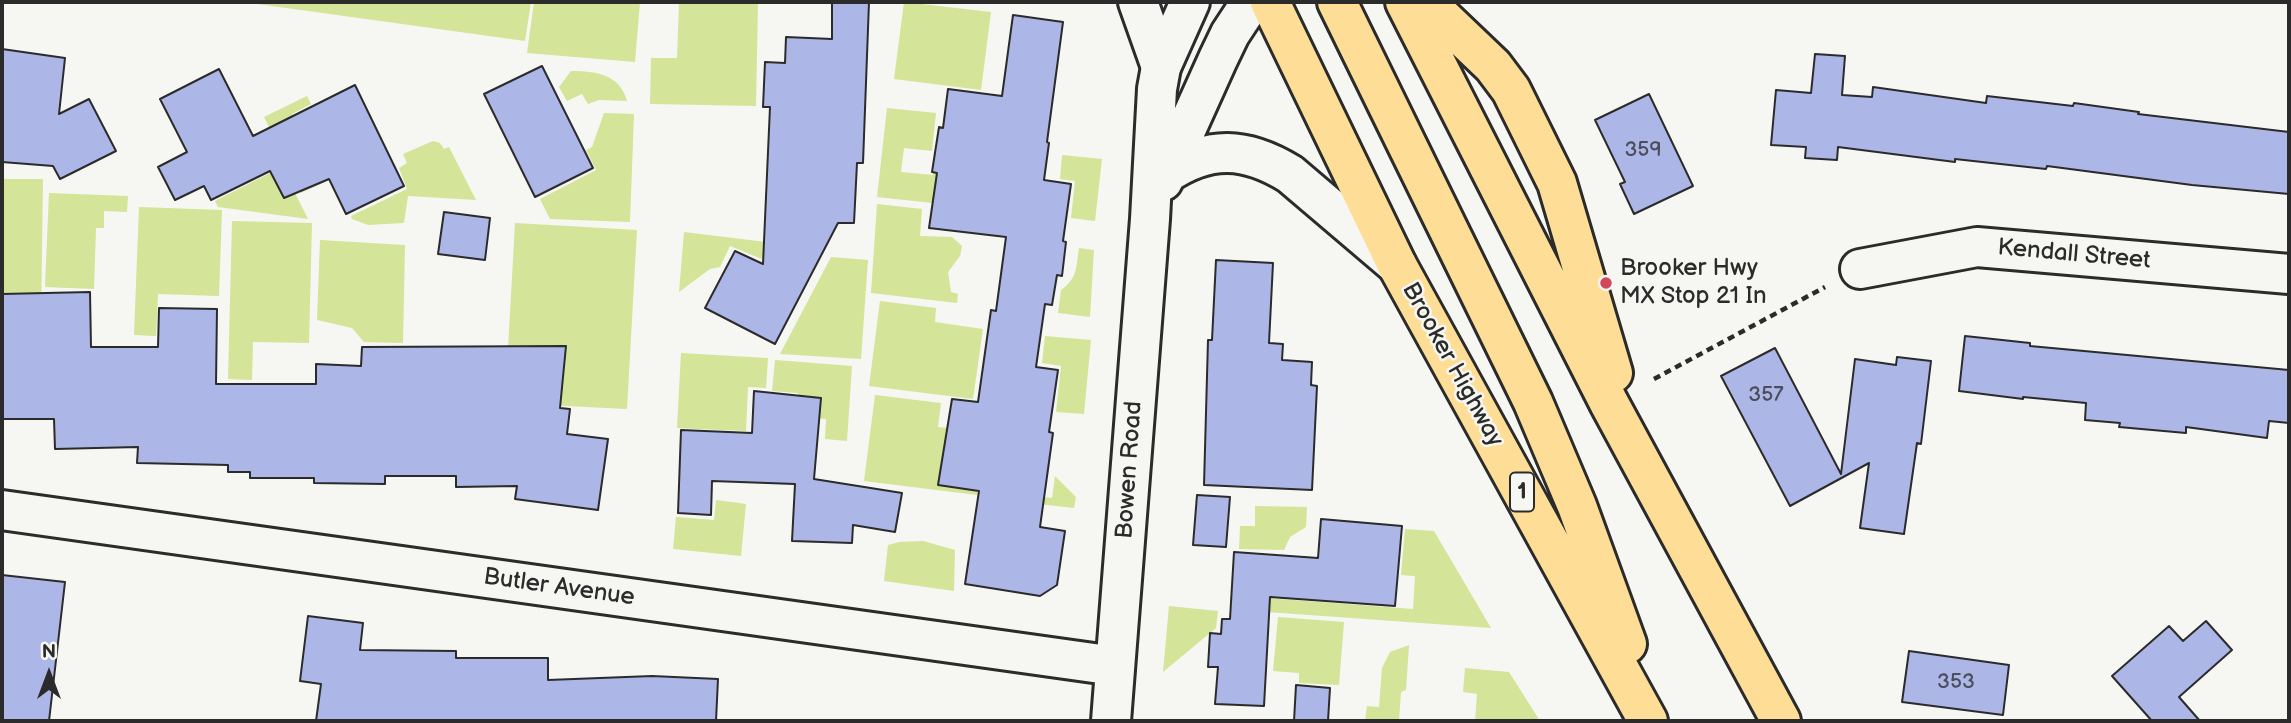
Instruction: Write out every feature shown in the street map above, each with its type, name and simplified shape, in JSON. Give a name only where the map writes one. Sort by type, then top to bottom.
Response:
[{"type":"highway","name":"Brooker Highway","points":[[1270,2],[1397,265],[1648,721]]},
{"type":"highway","points":[[1337,2],[1533,402],[1577,506],[1656,721]]},
{"type":"highway","points":[[1405,2],[1638,456],[1781,721]]},
{"type":"highway","points":[[1426,2],[1503,78],[1545,156],[1557,183],[1638,456]]},
{"type":"street","points":[[1138,2],[1161,66]]},
{"type":"street","name":"Bowen Road","points":[[1111,721],[1150,219],[1154,113],[1161,66],[1189,2]]},
{"type":"street","name":"Bowen Road","points":[[1150,219],[1166,174],[1230,34],[1251,2]]},
{"type":"street","points":[[1166,174],[1196,157],[1222,152],[1256,157],[1274,164],[1290,174],[1397,265]]},
{"type":"street","name":"Kendall Street","points":[[1860,269],[1977,247],[2289,274]]},
{"type":"street","name":"Butler Avenue","points":[[2,510],[1115,666]]},
{"type":"path","points":[[1621,397],[1860,269]]},
{"type":"green space","points":[[243,2],[531,2],[525,41]]},
{"type":"green space","points":[[534,2],[640,2],[635,62],[527,53]]},
{"type":"green space","points":[[679,2],[758,2],[756,106],[650,104],[651,58],[677,58]]},
{"type":"green space","points":[[904,2],[991,12],[981,90],[894,79]]},
{"type":"green space","points":[[571,71],[597,73],[613,80],[624,92],[627,101],[599,100],[588,104],[582,94],[567,101],[559,87]]},
{"type":"green space","points":[[307,96],[311,104],[292,114],[325,182],[301,193],[264,117]]},
{"type":"green space","points":[[887,108],[936,113],[932,151],[904,148],[901,172],[933,175],[935,153],[969,207],[877,197]]},
{"type":"green space","points":[[604,113],[634,114],[630,222],[550,219],[540,199],[596,170],[586,150],[592,147]]},
{"type":"green space","points":[[433,141],[440,143],[444,149],[449,147],[476,200],[408,196],[404,223],[368,225],[352,219],[351,216],[407,189],[399,168],[407,163],[403,154]]},
{"type":"green space","points":[[272,147],[308,219],[218,207],[215,201],[272,172]]},
{"type":"green space","points":[[1062,155],[1102,159],[1095,221],[1071,218],[1075,181],[1060,179]]},
{"type":"green space","points":[[2,179],[43,179],[41,319],[11,318],[2,311]]},
{"type":"green space","points":[[49,193],[128,196],[127,212],[104,211],[104,228],[96,228],[94,289],[45,287]]},
{"type":"green space","points":[[877,204],[922,209],[920,236],[952,237],[962,246],[960,256],[948,272],[951,292],[958,294],[957,303],[871,293]]},
{"type":"green space","points":[[139,207],[222,210],[219,296],[158,294],[156,336],[134,335]]},
{"type":"green space","points":[[232,221],[312,223],[309,343],[253,342],[252,380],[228,379]]},
{"type":"green space","points":[[515,223],[637,230],[627,409],[505,403]]},
{"type":"green space","points":[[684,232],[766,242],[762,259],[730,246],[720,267],[710,269],[679,292]]},
{"type":"green space","points":[[320,240],[405,245],[403,343],[364,342],[352,328],[317,320]]},
{"type":"green space","points":[[1079,248],[1094,250],[1090,317],[1058,313],[1061,290],[1073,276]]},
{"type":"green space","points":[[831,257],[868,260],[861,359],[780,354]]},
{"type":"green space","points":[[880,301],[936,308],[935,322],[983,329],[973,399],[869,386]]},
{"type":"green space","points":[[1045,336],[1091,340],[1084,414],[1056,412],[1061,366],[1042,363]]},
{"type":"green space","points":[[681,353],[768,358],[766,388],[748,387],[746,431],[677,428]]},
{"type":"green space","points":[[775,360],[852,366],[847,441],[825,439],[826,419],[796,416],[798,393],[772,391]]},
{"type":"green space","points":[[875,395],[941,403],[938,427],[985,432],[977,495],[864,481]]},
{"type":"green space","points":[[1055,476],[1076,497],[1074,508],[985,498],[985,490],[1052,498]]},
{"type":"green space","points":[[716,500],[746,504],[741,556],[673,549],[676,517],[714,520]]},
{"type":"green space","points":[[1255,506],[1307,507],[1306,527],[1290,537],[1284,550],[1239,549],[1240,526],[1255,526]]},
{"type":"green space","points":[[1405,529],[1434,531],[1491,628],[1239,610],[1240,596],[1413,609],[1415,576],[1401,575]]},
{"type":"green space","points":[[923,541],[955,550],[954,591],[884,581],[888,545]]},
{"type":"green space","points":[[1169,606],[1218,611],[1216,628],[1163,672]]},
{"type":"green space","points":[[1278,617],[1344,622],[1339,685],[1299,683],[1299,673],[1273,671]]},
{"type":"green space","points":[[1409,645],[1406,690],[1401,692],[1399,721],[1365,721],[1367,706],[1379,707],[1382,668],[1390,652]]},
{"type":"green space","points":[[1465,668],[1509,672],[1540,721],[1475,721],[1477,694],[1463,692]]},
{"type":"building","points":[[832,2],[869,2],[863,163],[857,163],[854,223],[838,223],[775,344],[705,308],[735,251],[763,264],[770,107],[763,107],[765,62],[785,63],[786,37],[832,39]]},
{"type":"building","points":[[1013,15],[1063,22],[1044,180],[1071,184],[1063,241],[1066,242],[1062,276],[1057,275],[1052,305],[1045,304],[1036,367],[1058,370],[1049,432],[1053,433],[1040,527],[1065,531],[1057,585],[1040,596],[965,584],[979,491],[938,485],[952,399],[978,402],[991,310],[996,311],[1006,237],[929,228],[937,173],[932,172],[939,127],[943,128],[948,89],[1002,96]]},
{"type":"building","points":[[2,49],[65,58],[59,114],[89,99],[116,151],[60,179],[53,166],[2,162]]},
{"type":"building","points":[[1815,54],[1845,56],[1842,95],[1872,97],[1873,87],[1986,103],[1987,96],[2073,106],[2074,103],[2139,112],[2138,114],[2289,132],[2289,194],[2192,185],[2047,166],[2046,169],[1955,159],[1955,162],[1838,147],[1837,160],[1805,158],[1806,147],[1771,145],[1776,90],[1811,93]]},
{"type":"building","points":[[542,66],[593,168],[535,197],[484,94]]},
{"type":"building","points":[[219,69],[253,136],[355,85],[404,186],[346,214],[329,179],[284,198],[270,171],[211,200],[204,186],[175,200],[158,167],[187,152],[160,99]]},
{"type":"building","points":[[1649,94],[1693,186],[1634,214],[1620,184],[1625,182],[1595,120]]},
{"type":"building","points":[[444,212],[490,218],[485,260],[438,254]]},
{"type":"building","points":[[1216,260],[1273,263],[1269,343],[1283,344],[1282,360],[1312,362],[1311,385],[1317,386],[1312,490],[1204,485],[1208,340],[1212,340]]},
{"type":"building","points":[[90,292],[91,347],[158,347],[159,308],[217,309],[216,384],[316,384],[316,364],[361,366],[362,347],[566,346],[560,408],[570,409],[567,434],[608,439],[598,510],[515,499],[517,486],[456,487],[456,476],[385,476],[385,484],[314,483],[314,478],[250,478],[250,472],[228,472],[228,465],[137,463],[138,447],[55,449],[54,419],[2,419],[2,294]]},
{"type":"building","points":[[1965,336],[2030,343],[2030,346],[2289,370],[2289,423],[2269,421],[2267,438],[2186,427],[2186,433],[2119,427],[2120,423],[2085,420],[2086,403],[1959,391]]},
{"type":"building","points":[[1775,348],[1841,474],[1855,359],[1896,365],[1897,357],[1931,361],[1921,444],[1917,443],[1904,534],[1860,528],[1869,463],[1790,506],[1721,376]]},
{"type":"building","points":[[754,391],[821,398],[814,479],[902,493],[895,532],[853,525],[852,543],[792,541],[795,484],[712,481],[711,515],[678,513],[681,430],[752,433]]},
{"type":"building","points":[[1197,495],[1230,497],[1226,547],[1193,545]]},
{"type":"building","points":[[1321,519],[1402,526],[1395,606],[1270,597],[1264,706],[1215,704],[1218,667],[1208,667],[1210,633],[1221,634],[1222,619],[1230,619],[1234,552],[1318,558]]},
{"type":"building","points":[[2,575],[65,582],[49,721],[2,721]]},
{"type":"building","points":[[308,616],[363,623],[360,650],[456,651],[456,658],[548,658],[548,680],[652,676],[718,679],[716,721],[316,721],[321,684],[300,681]]},
{"type":"building","points":[[2206,621],[2232,650],[2179,697],[2200,721],[2152,721],[2112,676],[2169,626],[2183,641]]},
{"type":"building","points":[[1909,651],[2009,665],[2003,715],[1902,702]]},
{"type":"building","points":[[1296,685],[1330,688],[1328,721],[1294,721]]},
{"type":"place","name":"Brooker Hwy MX Stop 21 In","points":[[1606,283]]}]
